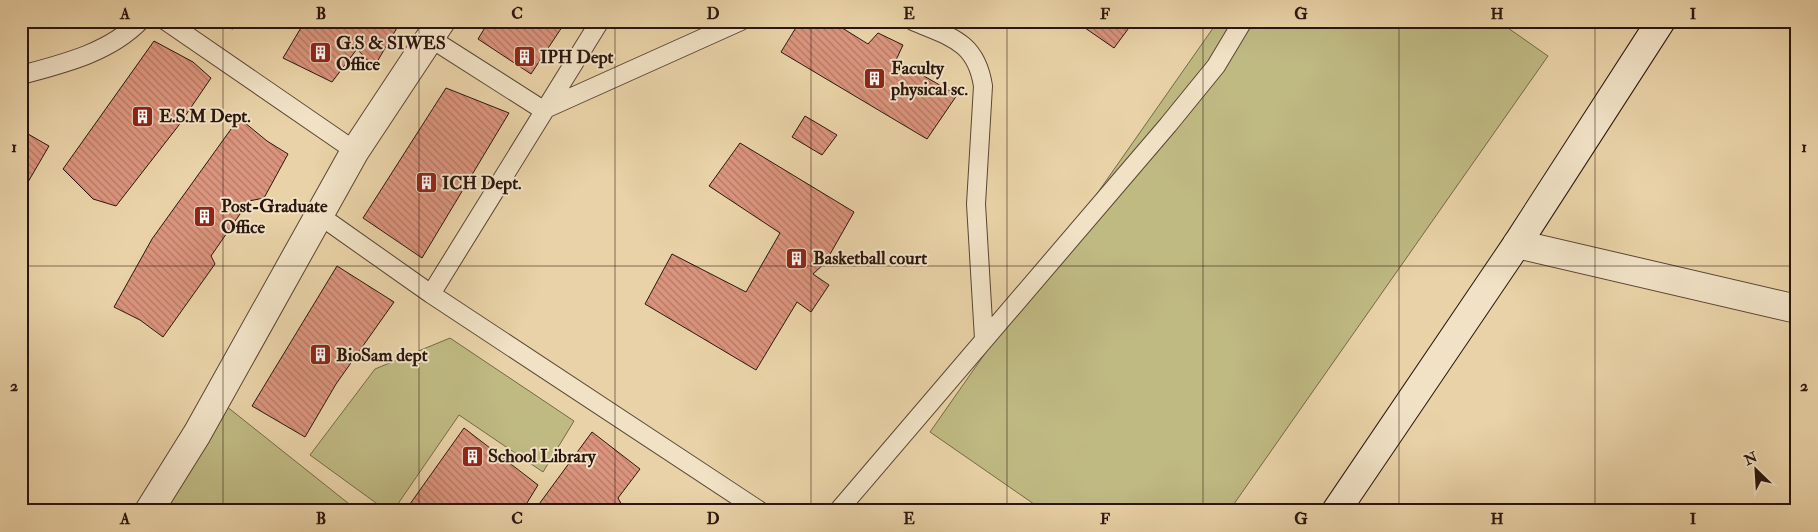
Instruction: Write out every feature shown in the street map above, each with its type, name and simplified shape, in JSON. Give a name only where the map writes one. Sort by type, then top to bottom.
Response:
[{"type":"street","points":[[1336,511],[1518,244],[1661,21]]},
{"type":"street","points":[[149,511],[197,434],[355,151],[435,30]]},
{"type":"street","points":[[1518,244],[1797,309]]},
{"type":"lane","points":[[21,75],[61,64],[107,45],[131,31],[140,21]]},
{"type":"lane","points":[[166,21],[355,151]]},
{"type":"lane","points":[[431,294],[543,110],[600,21]]},
{"type":"lane","points":[[543,110],[741,21]]},
{"type":"lane","points":[[913,21],[958,40],[968,48],[981,72],[983,86],[976,204],[984,339]]},
{"type":"lane","points":[[838,511],[1180,111],[1216,66],[1243,21]]},
{"type":"lane","points":[[435,30],[543,110]]},
{"type":"lane","points":[[319,215],[431,294],[760,511]]},
{"type":"shaded area","points":[[1218,21],[1498,21],[1548,56],[1229,511],[1044,511],[930,432]]},
{"type":"shaded area","points":[[450,338],[574,421],[543,472],[459,415],[393,511],[387,511],[310,455],[375,369]]},
{"type":"shaded area","points":[[221,402],[358,511],[162,511]]},
{"type":"building","points":[[221,21],[243,21],[240,26],[232,29]]},
{"type":"building","name":"G.S & SIWES Office","points":[[305,21],[401,21],[374,67],[357,49],[332,82],[283,58]]},
{"type":"building","name":"IPH Dept","points":[[489,21],[566,21],[531,74],[478,39]]},
{"type":"building","name":"Faculty physical sc.","points":[[800,21],[831,21],[868,44],[878,33],[903,45],[896,60],[957,95],[927,139],[781,52]]},
{"type":"building","points":[[1075,21],[1134,21],[1114,48]]},
{"type":"building","name":"E.S.M Dept.","points":[[154,41],[193,62],[211,78],[179,125],[116,206],[93,199],[63,169]]},
{"type":"building","name":"ICH Dept.","points":[[446,88],[509,113],[422,258],[363,218]]},
{"type":"building","points":[[805,116],[837,135],[822,155],[792,137]]},
{"type":"building","name":"Post-Graduate Office","points":[[239,118],[267,141],[288,154],[264,198],[249,201],[211,256],[215,264],[163,337],[140,320],[114,307],[152,239]]},
{"type":"building","points":[[21,130],[49,146],[28,182],[21,179]]},
{"type":"building","name":"Basketball court","points":[[740,143],[854,212],[825,263],[813,274],[829,285],[811,312],[797,302],[756,370],[645,304],[672,254],[746,292],[780,233],[709,186]]},
{"type":"building","name":"BioSam dept","points":[[337,266],[394,302],[336,384],[305,437],[252,406]]},
{"type":"building","name":"School Library","points":[[464,428],[538,485],[522,511],[405,511]]},
{"type":"building","name":"School Library","points":[[592,432],[640,469],[618,498],[625,511],[534,511]]},
{"type":"place","name":"G.S & SIWES Office","points":[[320,53]]},
{"type":"place","name":"IPH Dept","points":[[524,57]]},
{"type":"place","name":"Faculty physical sc.","points":[[875,78]]},
{"type":"place","name":"E.S.M Dept.","points":[[143,116]]},
{"type":"place","name":"ICH Dept.","points":[[426,183]]},
{"type":"place","name":"Post-Graduate Office","points":[[205,216]]},
{"type":"place","name":"Basketball court","points":[[797,258]]},
{"type":"place","name":"BioSam dept","points":[[320,355]]},
{"type":"place","name":"School Library","points":[[472,456]]}]
